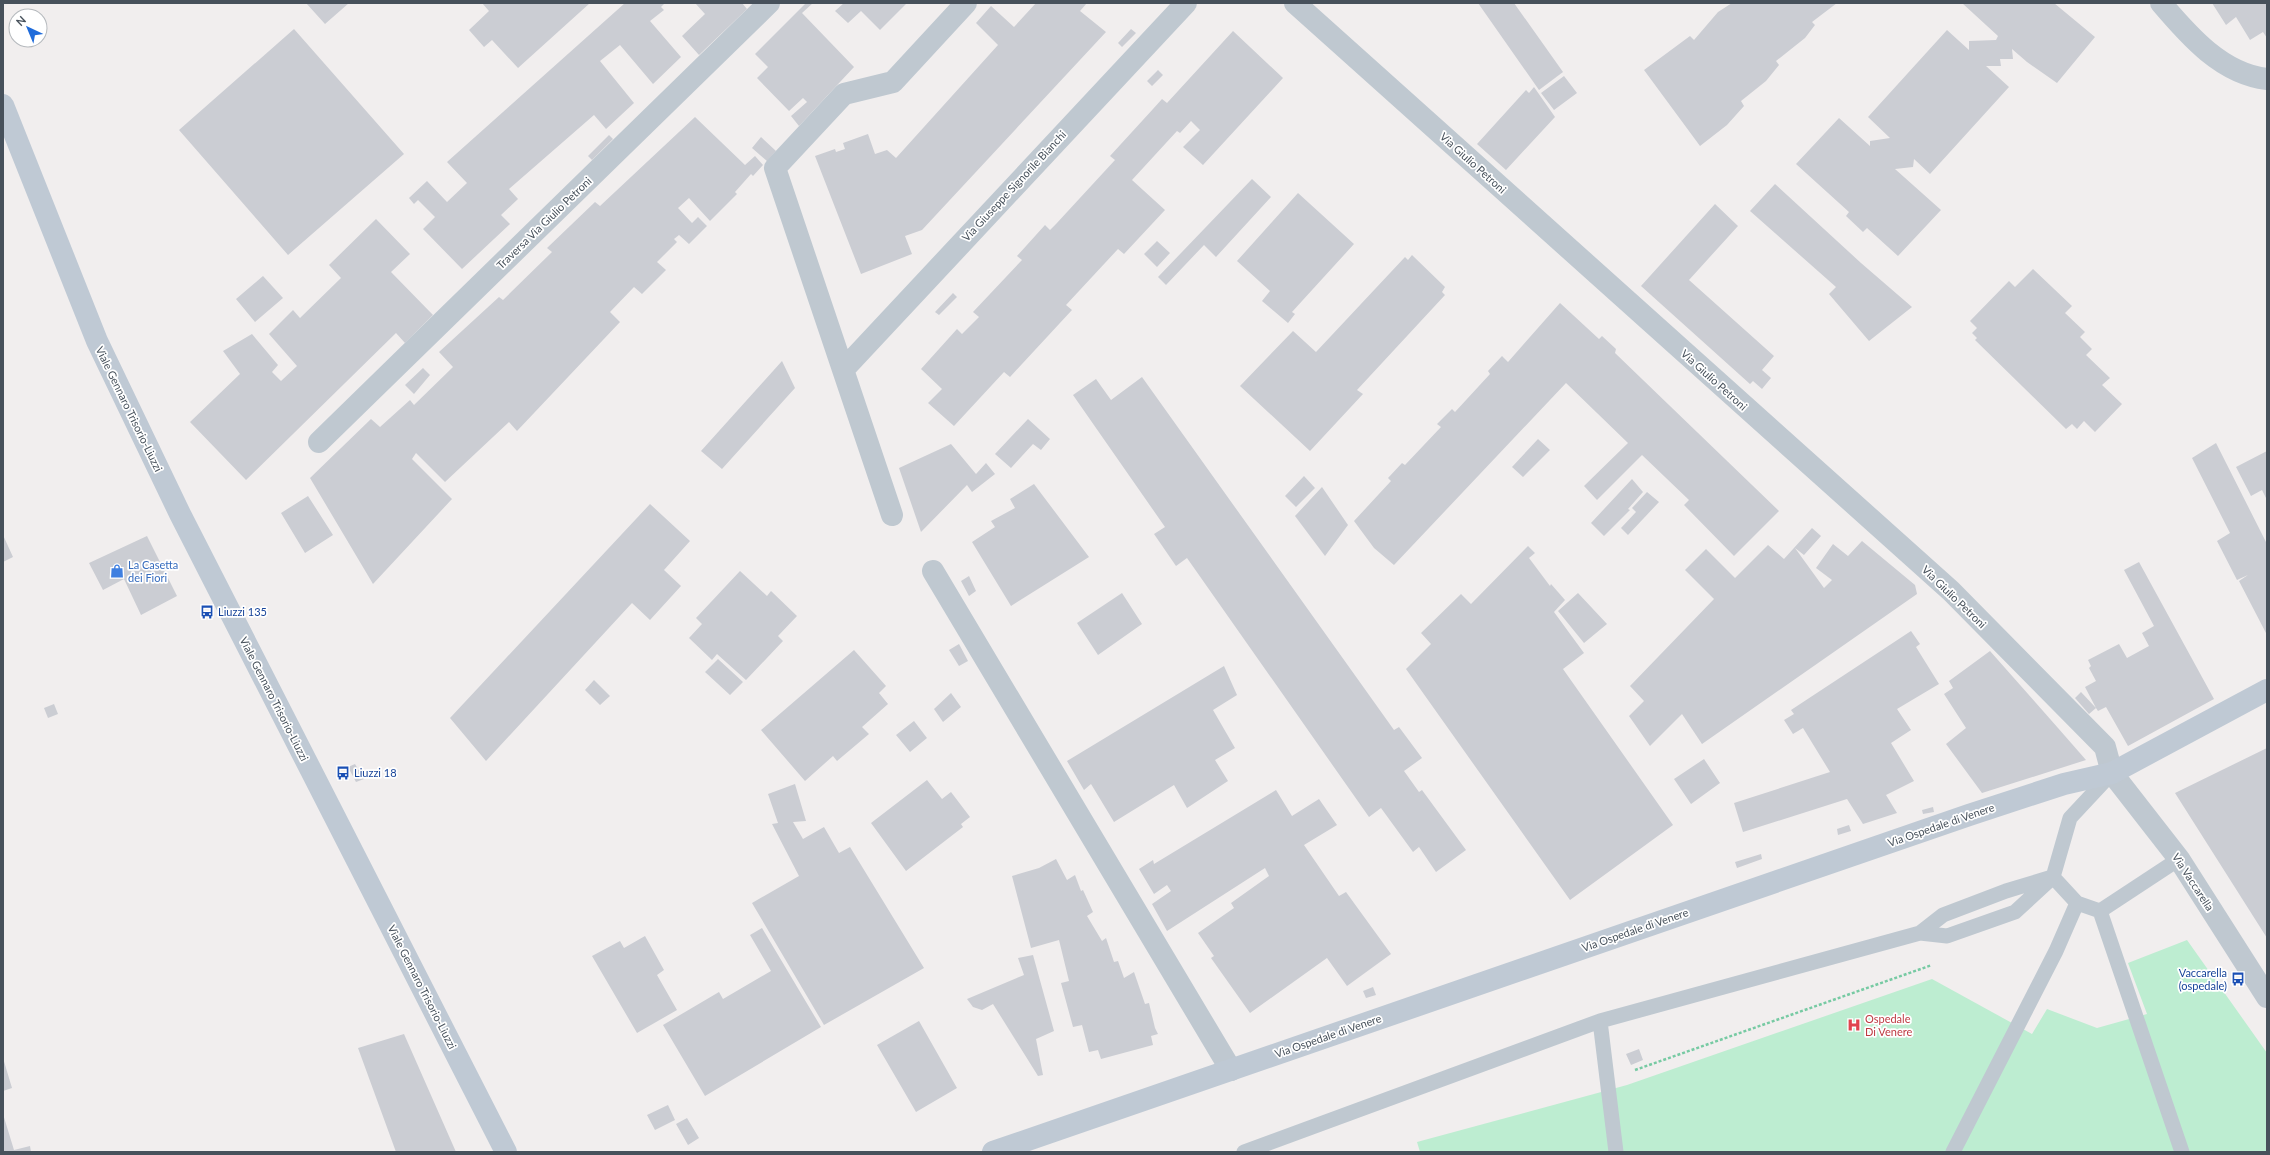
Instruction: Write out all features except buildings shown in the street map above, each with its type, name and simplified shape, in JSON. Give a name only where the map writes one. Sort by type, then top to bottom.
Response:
[{"type":"street","name":"Traversa Via Giulio Petroni","points":[[319,442],[769,3]]},
{"type":"street","points":[[892,515],[775,168],[844,94],[893,82],[966,3]]},
{"type":"street","name":"Via Giuseppe Signorile Bianchi","points":[[843,370],[1186,3]]},
{"type":"street","name":"Via Giulio Petroni","points":[[1295,3],[1951,591],[2105,747],[2112,773]]},
{"type":"street","points":[[2161,3],[2194,40],[2213,56],[2237,70],[2267,79]]},
{"type":"street","name":"Viale Gennaro Trisorio-Liuzzi","points":[[3,105],[97,341],[180,514],[506,1152]]},
{"type":"street","points":[[933,571],[1231,1070]]},
{"type":"street","name":"Via Ospedale di Venere","points":[[993,1152],[1969,815],[2064,784],[2112,773],[2267,690]]},
{"type":"street","name":"Via Vaccarella","points":[[2112,773],[2179,859],[2267,997]]},
{"type":"lane","points":[[1244,1152],[1600,1021],[1920,933],[1947,936],[2015,912],[2052,877],[2070,818],[2112,773]]},
{"type":"lane","points":[[2052,877],[2077,903],[2100,910],[2179,859]]},
{"type":"lane","points":[[1920,933],[1943,915],[2006,891],[2052,877]]},
{"type":"lane","points":[[1953,1152],[2056,951],[2077,903]]},
{"type":"lane","points":[[2100,910],[2182,1152]]},
{"type":"lane","points":[[1600,1021],[1616,1152]]},
{"type":"path","points":[[1607,1080],[1938,963]]},
{"type":"green space","points":[[2187,940],[2267,1053],[2267,1152],[1420,1152],[1417,1142],[1627,1085],[1932,979],[2032,1034],[2047,1009],[2097,1028],[2147,1014],[2128,963]]},
{"type":"place","name":"La Casetta dei Fiori","points":[[117,571]]},
{"type":"place","name":"Liuzzi 135","points":[[207,612]]},
{"type":"place","name":"Liuzzi 18","points":[[343,773]]},
{"type":"place","name":"Vaccarella (ospedale)","points":[[2238,979]]},
{"type":"place","name":"Ospedale Di Venere","points":[[1854,1025]]}]
